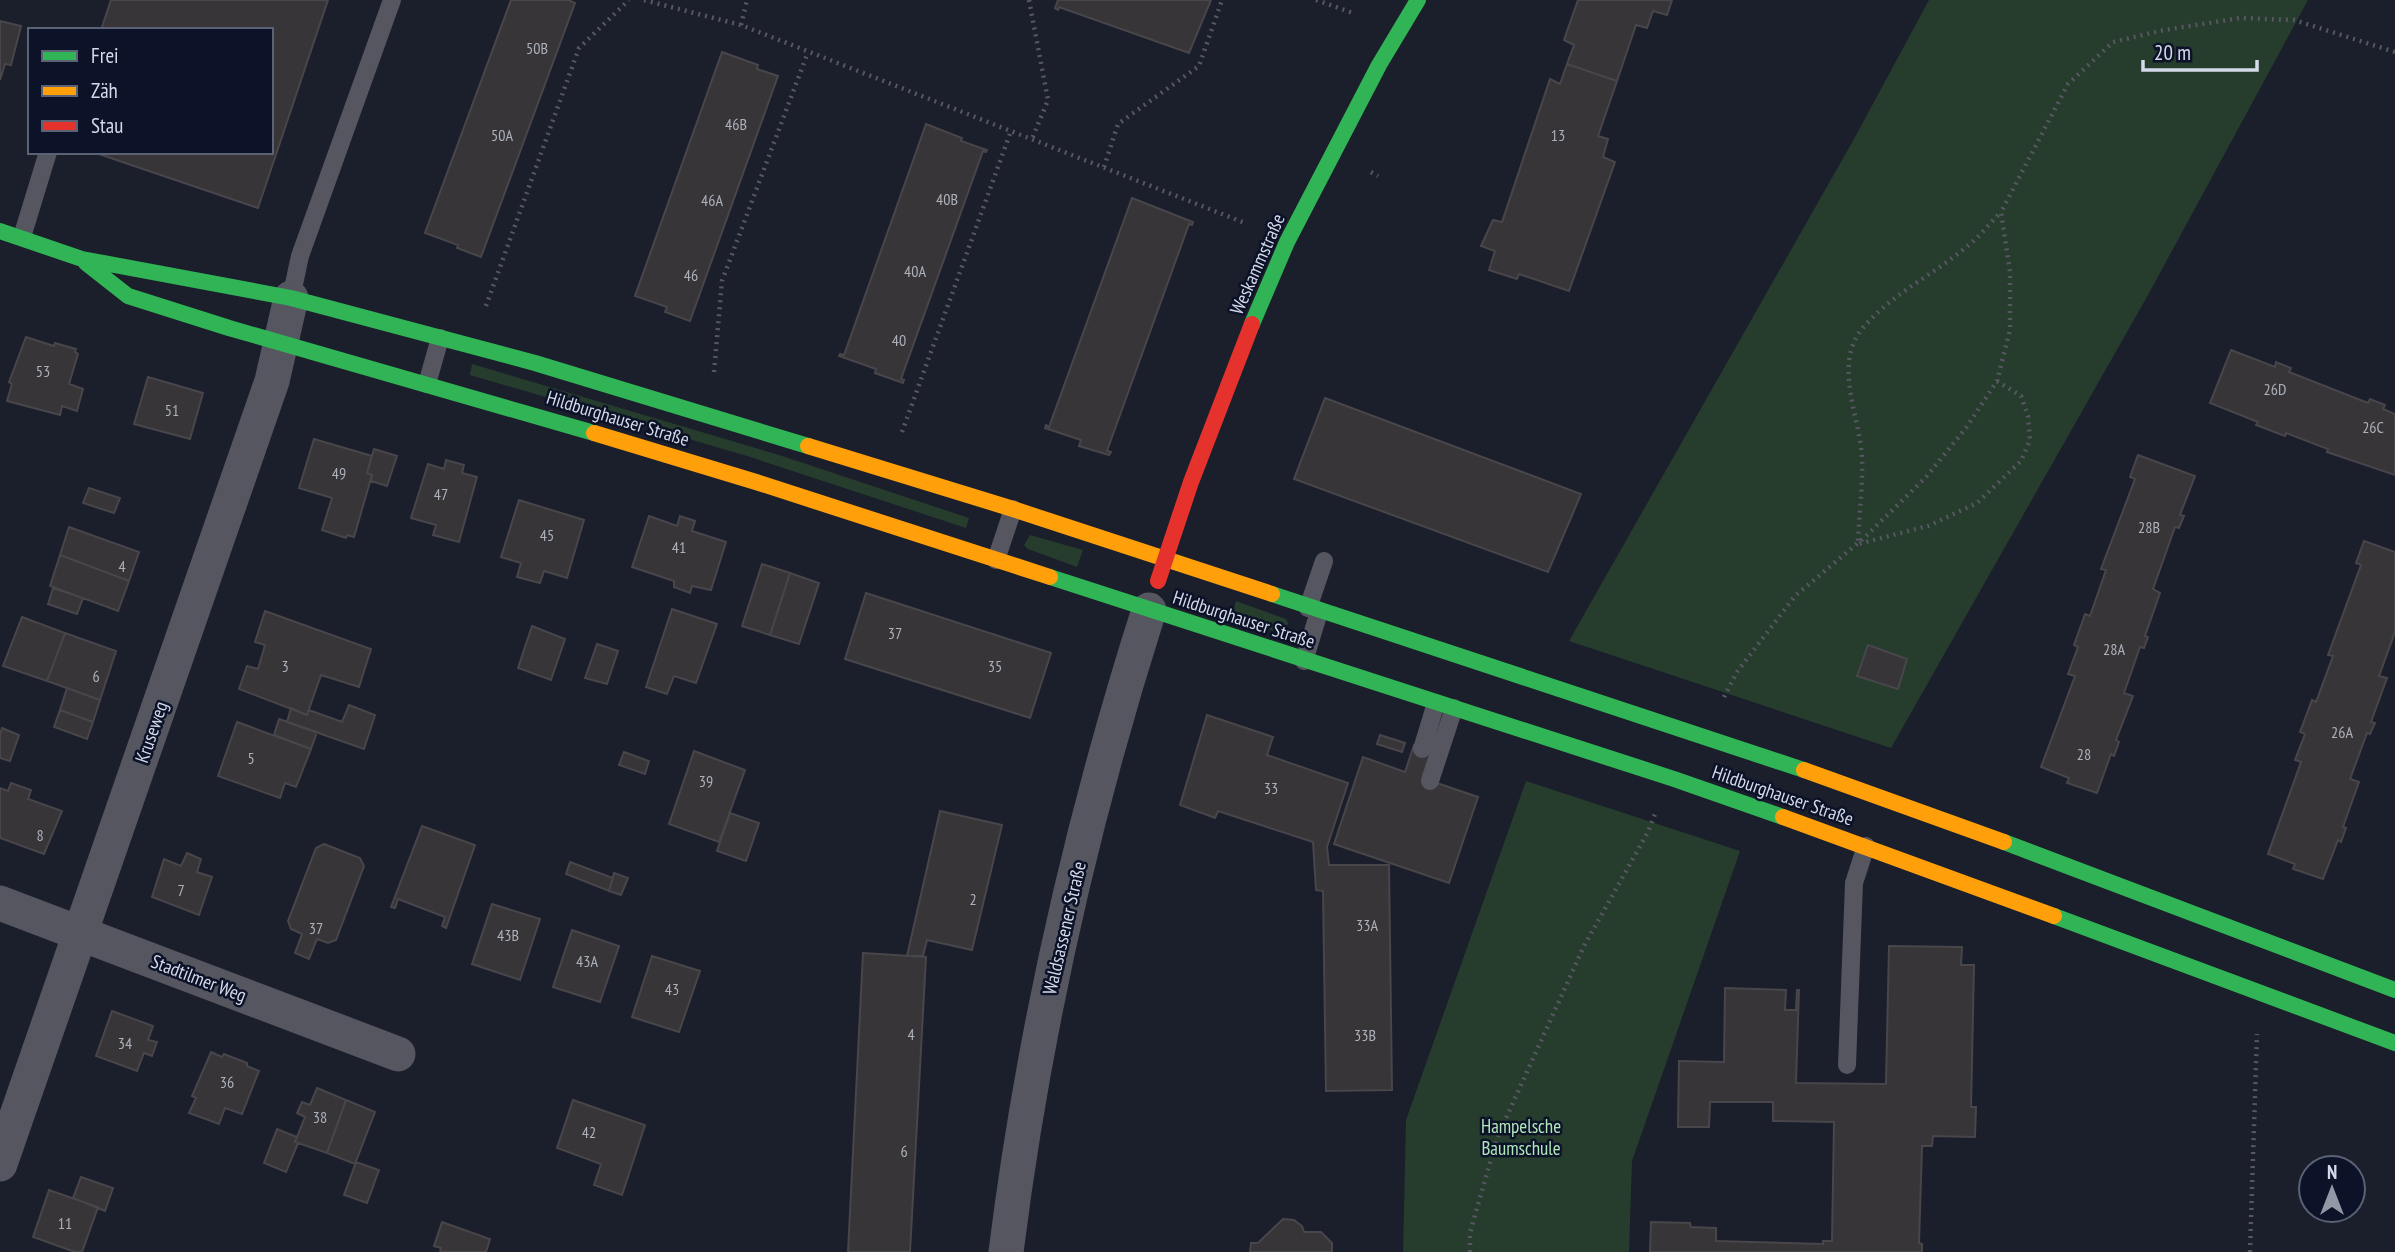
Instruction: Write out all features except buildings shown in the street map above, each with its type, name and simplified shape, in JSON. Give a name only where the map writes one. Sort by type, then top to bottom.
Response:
[{"type":"main road","name":"Weskammstraße","points":[[1165,559],[1191,482],[1261,300],[1287,242],[1379,65],[1418,0]]},
{"type":"main road","name":"Hildburghauser Straße","points":[[0,231],[82,259],[291,298],[440,338],[640,394],[1013,509],[1837,781],[2395,990]]},
{"type":"main road","name":"Hildburghauser Straße","points":[[82,259],[128,296],[687,460],[1674,779],[1866,846],[2395,1043]]},
{"type":"main road","name":"Hildburghauser Straße","points":[[1149,610],[1165,559]]},
{"type":"street","name":"Kruseweg","points":[[0,1164],[272,381],[291,298]]},
{"type":"street","name":"Waldsassener Straße","points":[[1006,1252],[1019,1157],[1049,990],[1124,688],[1149,610]]},
{"type":"street","name":"Stadtilmer Weg","points":[[0,903],[398,1054]]},
{"type":"lane","points":[[291,298],[300,256],[392,0]]},
{"type":"lane","points":[[22,237],[47,154]]},
{"type":"lane","points":[[427,384],[440,338]]},
{"type":"lane","points":[[996,560],[1013,509]]},
{"type":"lane","points":[[1304,661],[1324,561]]},
{"type":"lane","points":[[1422,749],[1445,706]]},
{"type":"lane","points":[[1430,781],[1445,706]]},
{"type":"lane","points":[[1847,1065],[1854,883],[1866,846]]},
{"type":"path","points":[[486,306],[579,48],[629,0]]},
{"type":"path","points":[[644,0],[741,24],[1245,223]]},
{"type":"path","points":[[741,24],[747,0]]},
{"type":"path","points":[[1029,0],[1048,100],[1032,139]]},
{"type":"path","points":[[1104,167],[1118,124],[1199,66],[1222,0]]},
{"type":"path","points":[[1316,0],[1353,13]]},
{"type":"path","points":[[1858,544],[1862,459],[1848,366],[1861,330],[1905,289],[1971,243],[2001,212],[2068,84],[2113,42],[2164,30],[2241,18],[2294,20],[2395,52]]},
{"type":"path","points":[[714,372],[722,281],[808,52]]},
{"type":"path","points":[[902,432],[1010,131]]},
{"type":"path","points":[[1371,172],[1378,176]]},
{"type":"path","points":[[1724,697],[1737,672],[1795,596],[1858,544],[1926,478],[1966,428],[1997,381],[2010,330],[2010,272],[2001,212]]},
{"type":"path","points":[[1858,544],[1928,526],[1977,503],[2021,461],[2030,440],[2028,416],[2021,396],[1997,381]]},
{"type":"path","points":[[1470,1252],[1470,1233],[1497,1138],[1584,946],[1648,832],[1655,814]]},
{"type":"path","points":[[2250,1252],[2257,1034]]},
{"type":"green space","points":[[1929,0],[2308,0],[2148,295],[1891,748],[1569,641],[1854,139]]},
{"type":"green space","points":[[472,364],[779,455],[969,518],[966,528],[747,456],[470,375]]},
{"type":"green space","points":[[1030,535],[1083,550],[1077,567],[1028,549],[1024,545]]},
{"type":"green space","points":[[1236,601],[1286,619],[1286,631],[1281,633],[1231,618]]},
{"type":"green space","name":"Hampelsche Baumschule","points":[[1526,781],[1740,851],[1632,1161],[1629,1252],[1403,1252],[1406,1120]]},
{"type":"traffic: fast","points":[[1252,324],[1287,242],[1379,65],[1418,0]]},
{"type":"traffic: fast","points":[[0,231],[82,259],[291,298],[535,363],[808,446]]},
{"type":"traffic: fast","points":[[86,263],[128,296],[229,328],[594,433]]},
{"type":"traffic: fast","points":[[1050,577],[1674,779],[1783,817]]},
{"type":"traffic: fast","points":[[1272,594],[1804,770]]},
{"type":"traffic: fast","points":[[2004,842],[2395,990]]},
{"type":"traffic: fast","points":[[2054,916],[2395,1043]]},
{"type":"traffic: slow","points":[[594,433],[1050,577]]},
{"type":"traffic: slow","points":[[808,446],[1013,509],[1272,594]]},
{"type":"traffic: slow","points":[[1804,770],[2004,842]]},
{"type":"traffic: slow","points":[[1783,817],[2054,916]]},
{"type":"traffic: jam","points":[[1158,581],[1191,482],[1252,324]]}]
